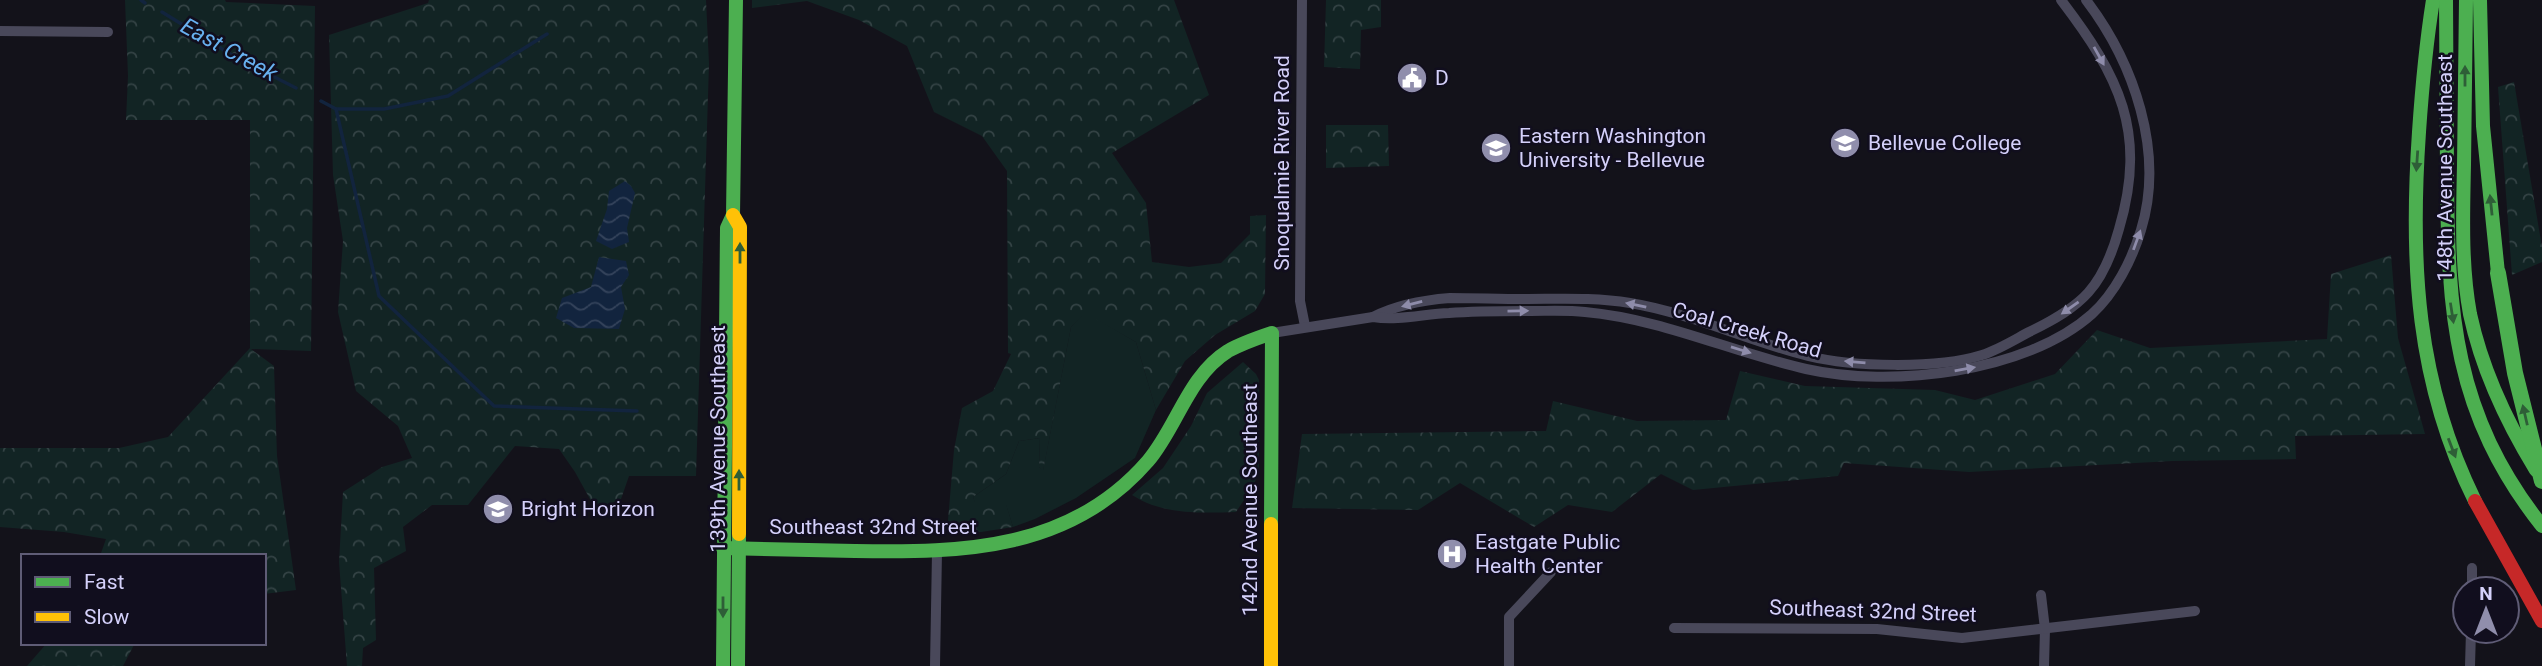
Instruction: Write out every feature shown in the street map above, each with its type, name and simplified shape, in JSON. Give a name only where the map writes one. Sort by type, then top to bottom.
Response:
[{"type":"main road","name":"139th Avenue Southeast","points":[[723,666],[731,548],[740,227],[733,215],[736,0]]},
{"type":"main road","points":[[2432,0],[2414,194],[2414,251],[2423,348],[2442,423],[2475,501],[2542,621]]},
{"type":"main road","name":"148th Avenue Southeast","points":[[2446,0],[2450,301],[2469,392],[2513,489],[2542,526]]},
{"type":"main road","name":"148th Avenue Southeast","points":[[2466,0],[2464,230],[2468,299],[2473,328],[2491,385],[2511,429],[2542,479]]},
{"type":"main road","points":[[2480,0],[2483,126],[2498,273],[2515,373],[2542,479]]},
{"type":"main road","name":"Southeast 32nd Street","points":[[731,548],[937,552],[988,548],[1018,541],[1068,523],[1098,505],[1147,462],[1190,393],[1215,361],[1241,344],[1272,333]]},
{"type":"main road","name":"142nd Avenue Southeast","points":[[1270,666],[1272,333]]},
{"type":"main road","name":"139th Avenue Southeast","points":[[731,548],[738,666]]},
{"type":"street","name":"Snoqualmie River Road","points":[[1302,0],[1300,301],[1305,326]]},
{"type":"street","name":"Coal Creek Road","points":[[1373,317],[1431,299],[1584,299],[1631,303],[1687,317],[1810,357],[1846,362],[1884,364],[1946,361],[1980,355],[2001,346],[2066,312],[2087,295],[2111,259],[2127,201],[2130,148],[2124,106],[2099,55],[2061,0]]},
{"type":"street","name":"Coal Creek Road","points":[[1272,333],[1373,317],[1388,319],[1450,313],[1595,313],[1678,330],[1808,369],[1867,376],[1949,372],[1981,366],[2038,347],[2063,335],[2098,307],[2118,281],[2146,216],[2147,160],[2144,119],[2137,92],[2119,53],[2087,0]]},
{"type":"street","points":[[0,31],[108,32]]},
{"type":"street","points":[[935,666],[937,552]]},
{"type":"street","points":[[2472,568],[2472,575]]},
{"type":"street","points":[[1509,666],[1509,617],[1551,572]]},
{"type":"street","points":[[2040,595],[2045,629],[2044,666]]},
{"type":"street","name":"Southeast 32nd Street","points":[[1674,628],[1877,629],[1962,638],[2195,611]]},
{"type":"street","points":[[2470,666],[2471,645]]},
{"type":"green space","points":[[125,0],[225,0],[315,6],[311,351],[251,349],[274,366],[277,456],[296,590],[266,594],[266,554],[101,554],[106,539],[64,532],[0,527],[0,448],[119,448],[168,437],[250,348],[250,120],[126,120],[128,76]]},
{"type":"green space","points":[[429,0],[706,0],[709,64],[696,476],[629,476],[621,499],[596,510],[559,449],[515,446],[468,505],[432,505],[403,527],[406,551],[374,568],[376,640],[363,648],[362,666],[347,666],[339,562],[343,492],[382,467],[412,458],[398,426],[356,391],[338,312],[343,241],[333,175],[329,35],[428,3]]},
{"type":"green space","points":[[752,0],[1174,0],[1209,95],[1112,153],[1146,203],[1152,262],[1189,267],[1221,263],[1250,234],[1250,216],[1266,215],[1265,294],[1255,311],[1215,335],[1185,361],[1156,410],[1136,342],[1085,313],[1071,327],[1043,471],[1039,467],[1040,438],[1019,441],[1006,474],[973,497],[978,510],[1006,504],[1013,527],[981,532],[947,532],[954,450],[962,408],[993,391],[1011,354],[1008,353],[1007,171],[982,136],[934,112],[907,46],[859,20],[807,1],[752,8]]},
{"type":"green space","points":[[1326,0],[1381,0],[1381,27],[1361,30],[1360,69],[1324,67]]},
{"type":"green space","points":[[2514,82],[2542,247],[2542,262],[2512,275],[2498,87]]},
{"type":"green space","points":[[1326,125],[1388,125],[1389,166],[1326,168]]},
{"type":"green space","points":[[2391,255],[2398,338],[2425,434],[2295,436],[2296,459],[2173,461],[1969,472],[1844,463],[1838,476],[1693,490],[1661,474],[1612,512],[1568,505],[1534,527],[1460,483],[1418,510],[1292,508],[1302,434],[1546,431],[1553,401],[1637,421],[1726,420],[1740,371],[1805,386],[1935,390],[1975,400],[2055,374],[2097,330],[2150,348],[2327,339],[2331,274]]},
{"type":"green space","points":[[1085,312],[1136,342],[1156,410],[1135,458],[1076,498],[1013,527],[1006,505],[977,511],[973,497],[1006,474],[1019,441],[1040,438],[1039,467],[1043,470],[1071,327]]},
{"type":"green space","points":[[1243,362],[1259,380],[1259,473],[1236,512],[1169,509],[1144,502],[1132,495],[1163,468],[1191,426],[1207,393]]},
{"type":"green space","points":[[45,645],[134,645],[123,666],[27,666]]},
{"type":"water","points":[[625,181],[635,193],[627,228],[629,242],[612,249],[596,241],[607,209],[609,191]]},
{"type":"water","points":[[599,257],[626,261],[629,275],[621,287],[625,309],[619,329],[574,328],[556,318],[562,298],[591,287]]},
{"type":"waterway","name":"East Creek","points":[[141,0],[145,3]]},
{"type":"waterway","name":"East Creek","points":[[162,12],[235,57],[296,88]]},
{"type":"waterway","name":"East Creek","points":[[321,101],[336,109],[384,109],[448,96],[547,34]]},
{"type":"waterway","points":[[336,109],[379,296],[494,406],[637,411]]},
{"type":"traffic: fast","points":[[723,666],[727,228],[733,215],[736,0]]},
{"type":"traffic: fast","points":[[2433,0],[2424,66],[2416,181],[2417,275],[2429,366],[2440,412],[2455,456],[2475,501]]},
{"type":"traffic: fast","points":[[2446,0],[2448,225],[2454,317],[2473,402],[2490,443],[2512,484],[2542,526]]},
{"type":"traffic: fast","points":[[2466,0],[2463,221],[2467,296],[2475,335],[2488,375],[2505,414],[2536,470]]},
{"type":"traffic: fast","points":[[2480,0],[2483,126],[2498,273]]},
{"type":"traffic: fast","points":[[2498,273],[2515,373],[2542,481]]},
{"type":"traffic: fast","points":[[723,548],[936,550],[1014,540],[1050,529],[1085,513],[1118,491],[1148,461],[1193,388],[1214,362],[1233,348],[1272,333],[1271,524]]},
{"type":"traffic: fast","points":[[738,666],[739,534]]},
{"type":"traffic: slow","points":[[733,215],[740,227],[739,534]]},
{"type":"traffic: slow","points":[[1271,524],[1271,666]]},
{"type":"traffic: jam","points":[[2475,501],[2542,621]]},
{"type":"place","name":"D","points":[[1412,78]]},
{"type":"place","name":"Bellevue College","points":[[1845,143]]},
{"type":"place","name":"Eastern Washington University - Bellevue","points":[[1496,148]]},
{"type":"place","name":"Bright Horizon","points":[[498,509]]},
{"type":"place","name":"Eastgate Public Health Center","points":[[1452,554]]}]
